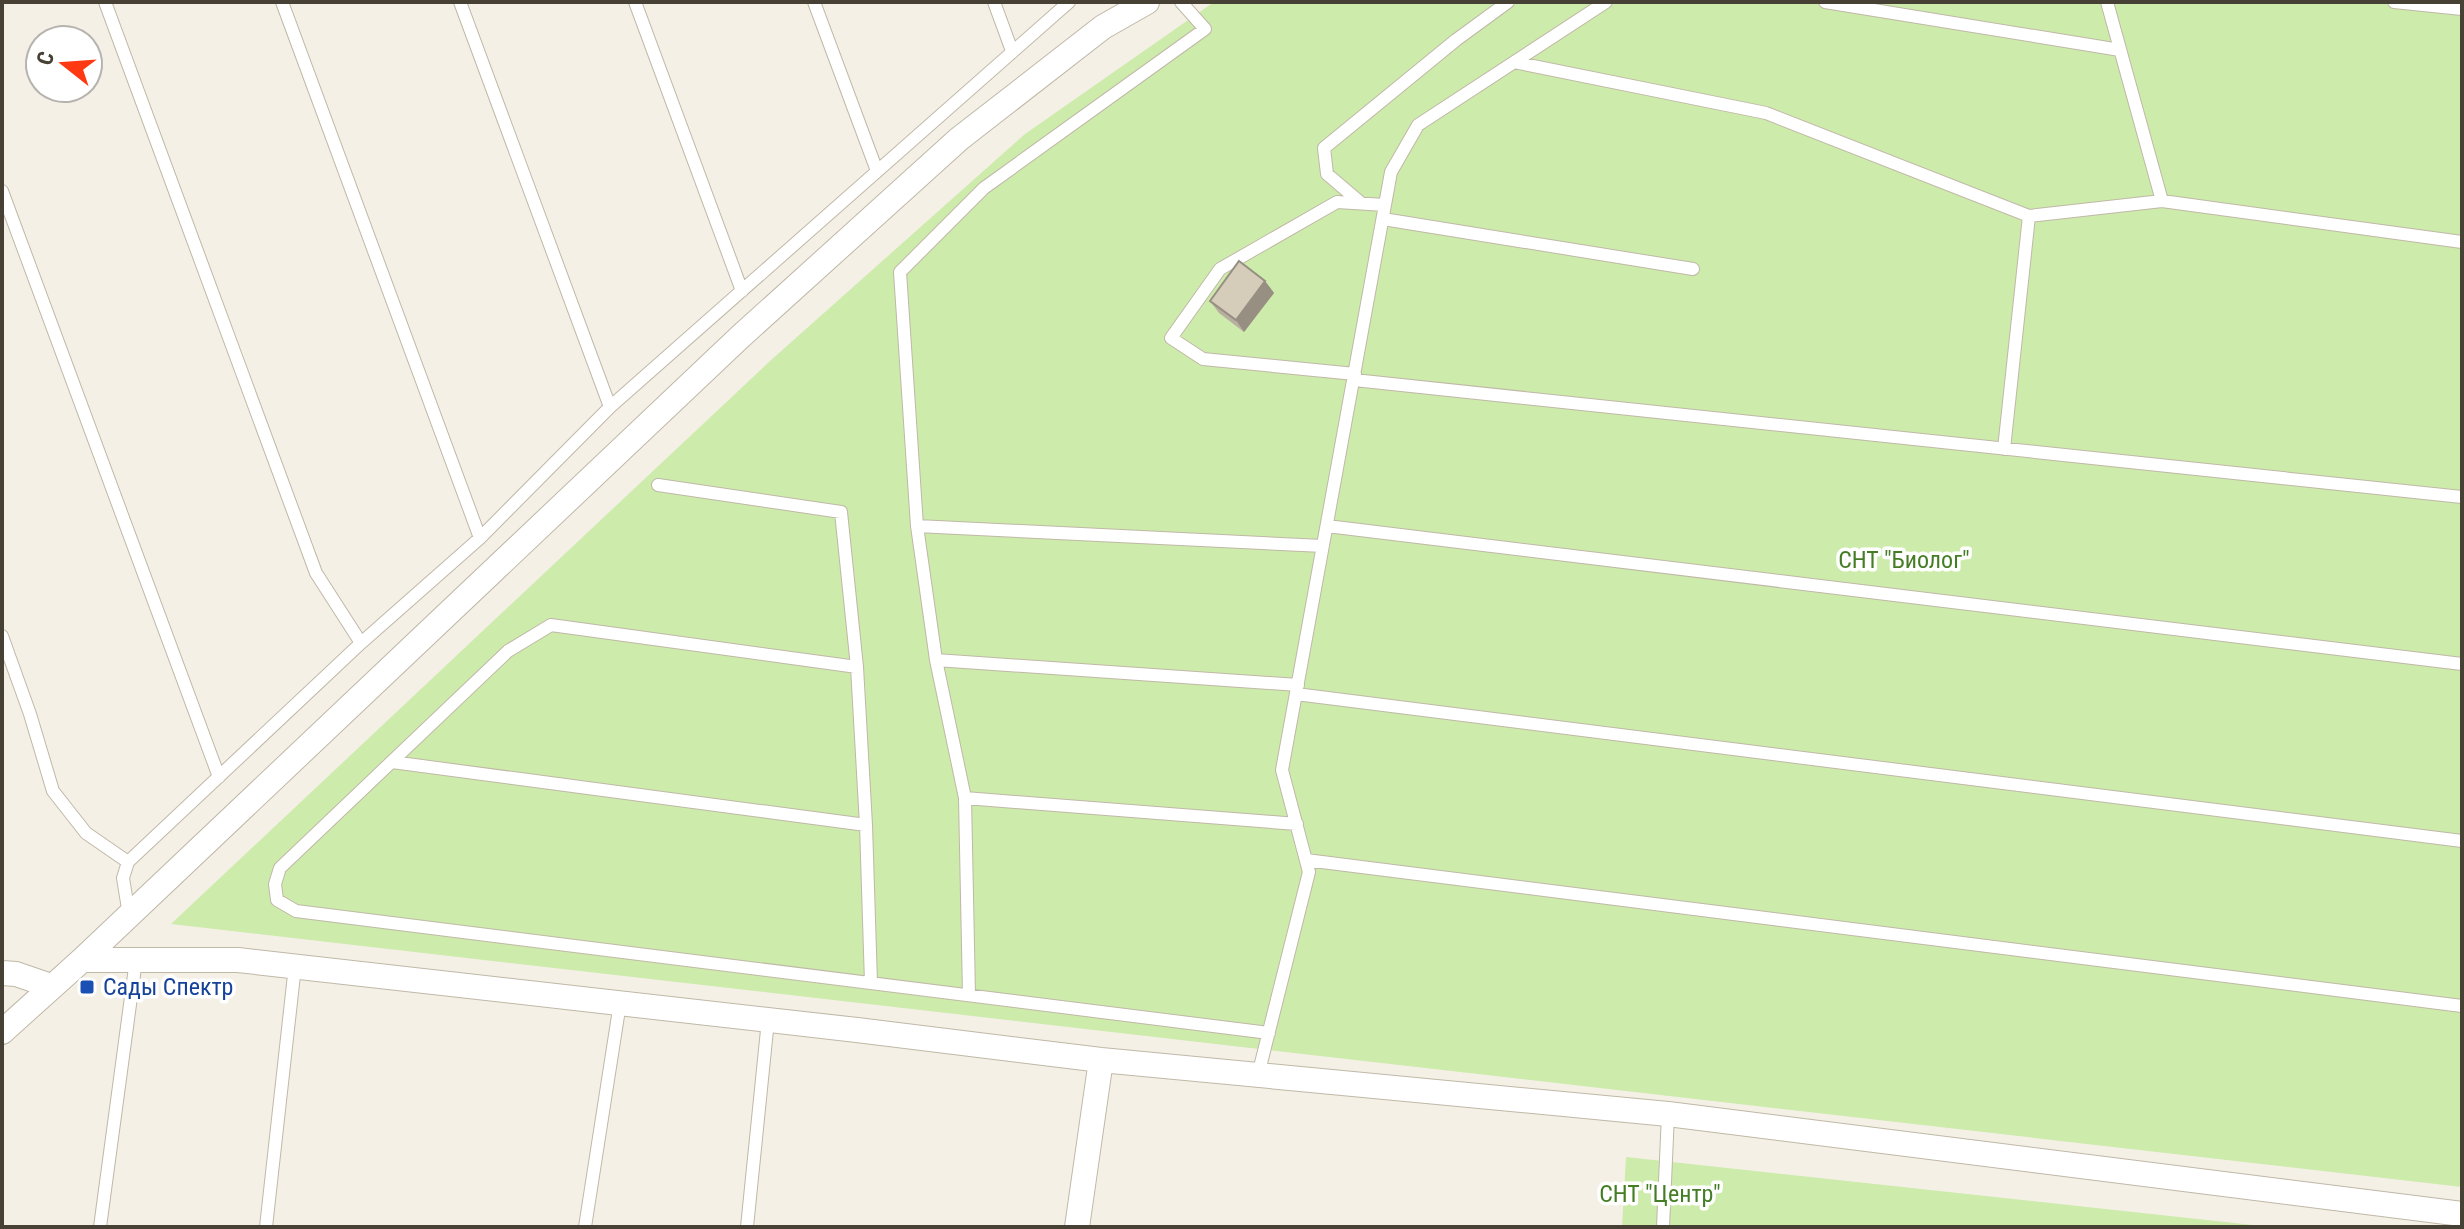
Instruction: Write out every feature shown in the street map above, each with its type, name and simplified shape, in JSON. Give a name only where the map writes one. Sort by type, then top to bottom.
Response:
[{"type":"street","points":[[2,1032],[82,960],[740,337],[855,233],[971,130],[1103,27],[1147,2]]},
{"type":"street","points":[[82,960],[238,960],[295,966],[1101,1060],[1668,1114],[2462,1214]]},
{"type":"street","points":[[2,973],[16,974],[51,986]]},
{"type":"street","points":[[1077,1227],[1101,1060]]},
{"type":"lane","points":[[105,2],[316,573],[361,643]]},
{"type":"lane","points":[[282,2],[480,538]]},
{"type":"lane","points":[[460,2],[610,407]]},
{"type":"lane","points":[[635,2],[742,291]]},
{"type":"lane","points":[[814,2],[877,171]]},
{"type":"lane","points":[[994,2],[1012,51]]},
{"type":"lane","points":[[129,915],[123,878],[128,862],[361,643],[480,538],[610,407],[1069,2]]},
{"type":"lane","points":[[969,995],[965,798],[936,660],[917,526],[900,272],[984,188],[1205,29],[1181,2]]},
{"type":"lane","points":[[1361,203],[1327,174],[1324,148],[1456,40],[1508,2]]},
{"type":"lane","points":[[1258,1075],[1309,872],[1282,770],[1391,172],[1418,125],[1606,2]]},
{"type":"lane","points":[[1825,2],[2120,50]]},
{"type":"lane","points":[[2107,2],[2162,201]]},
{"type":"lane","points":[[2394,2],[2462,9]]},
{"type":"lane","points":[[1514,62],[1766,113],[2029,216],[2162,201],[2462,242]]},
{"type":"lane","points":[[2,191],[219,777]]},
{"type":"lane","points":[[1385,205],[1337,202],[1220,269],[1171,338],[1203,359],[2462,497]]},
{"type":"lane","points":[[2004,449],[2029,216]]},
{"type":"lane","points":[[1383,219],[1693,269]]},
{"type":"lane","points":[[658,485],[841,512],[857,667],[871,983]]},
{"type":"lane","points":[[917,526],[1323,546]]},
{"type":"lane","points":[[1327,526],[2462,664]]},
{"type":"lane","points":[[857,667],[551,625],[508,651],[280,868],[275,884],[277,900],[296,911],[1269,1033]]},
{"type":"lane","points":[[2,636],[53,791],[86,833],[128,862]]},
{"type":"lane","points":[[936,660],[1297,690],[2462,841]]},
{"type":"lane","points":[[392,762],[866,825]]},
{"type":"lane","points":[[965,798],[1297,824]]},
{"type":"lane","points":[[1306,860],[2462,1006]]},
{"type":"lane","points":[[100,1227],[136,960]]},
{"type":"lane","points":[[266,1227],[295,966]]},
{"type":"lane","points":[[585,1227],[620,1003]]},
{"type":"lane","points":[[747,1227],[768,1020]]},
{"type":"lane","points":[[1663,1227],[1668,1114]]},
{"type":"green space","name":"СНТ \"Биолог\"","points":[[1214,2],[2462,2],[2462,1187],[171,924],[770,361],[1025,134]]},
{"type":"green space","name":"СНТ \"Центр\"","points":[[1626,1157],[2271,1227],[1622,1227]]},
{"type":"building","points":[[1239,261],[1265,281],[1236,320],[1210,301]]},
{"type":"place","name":"Сады Спектр","points":[[87,987]]}]
